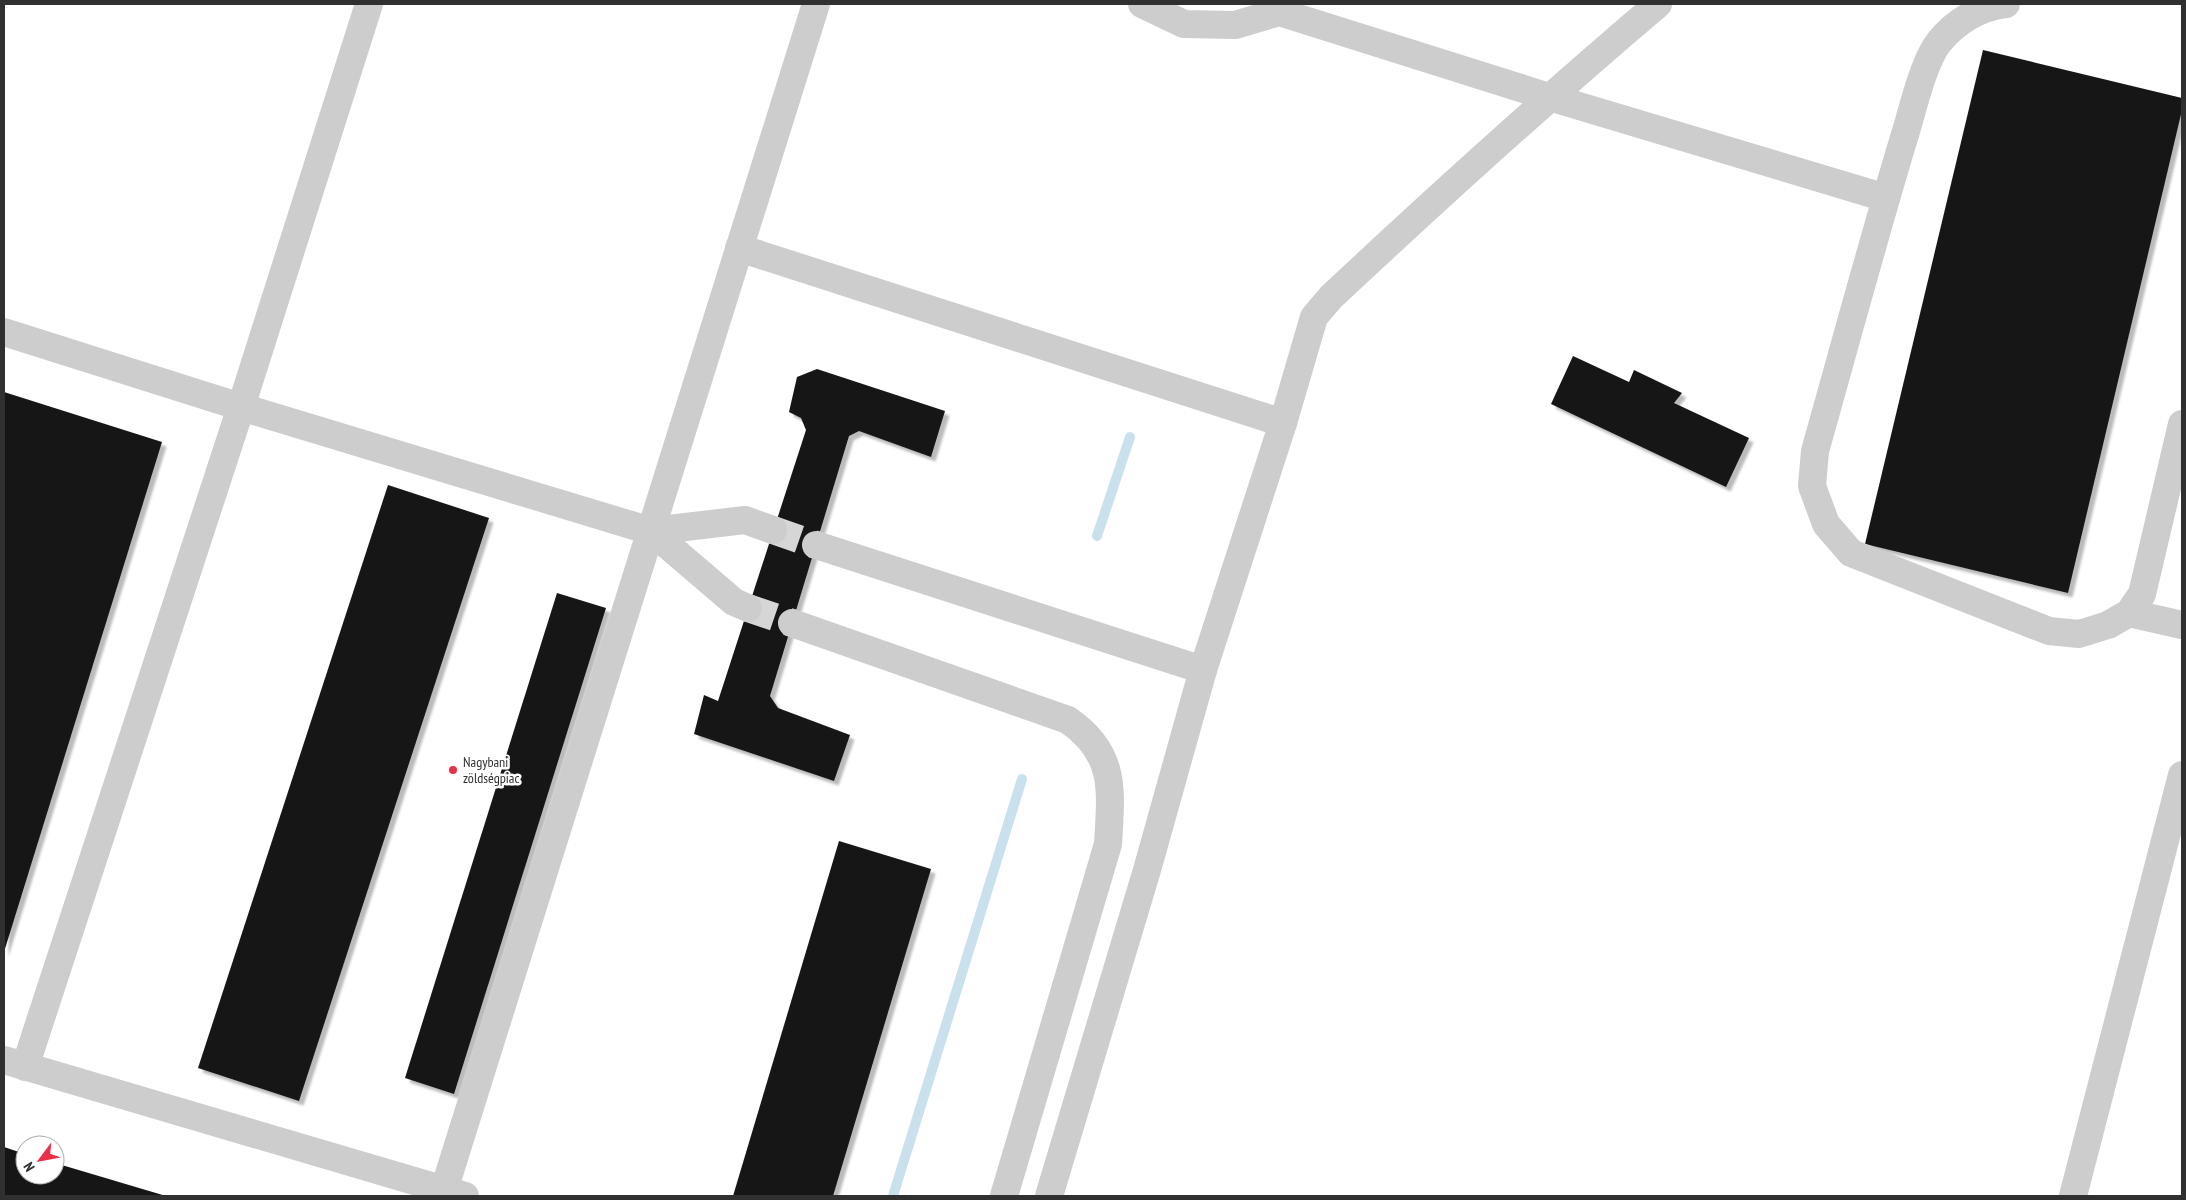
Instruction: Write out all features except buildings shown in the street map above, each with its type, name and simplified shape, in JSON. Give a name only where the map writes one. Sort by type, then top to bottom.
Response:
[{"type":"street","points":[[369,4],[241,407],[14,1063],[455,1193],[651,531],[816,4]]},
{"type":"street","points":[[1142,4],[1184,24],[1235,25],[1279,12],[1549,97],[1886,198]]},
{"type":"street","points":[[1049,1196],[1147,870],[1203,670],[1283,423],[1314,317],[1331,297],[1549,97],[1658,4]]},
{"type":"street","points":[[2006,4],[1998,5],[1966,17],[1938,43],[1926,67],[1886,198],[1815,451],[1812,486],[1826,524],[1851,553],[2049,631],[2079,634],[2108,625],[2130,613],[2142,594],[2182,424]]},
{"type":"street","points":[[739,248],[1283,423]]},
{"type":"street","points":[[4,332],[241,407],[651,531],[745,520],[773,530]]},
{"type":"street","points":[[651,531],[734,602],[748,608]]},
{"type":"street","points":[[816,545],[1203,670]]},
{"type":"street","points":[[2130,613],[2182,625]]},
{"type":"street","points":[[792,623],[1068,720],[1086,732],[1097,748],[1104,764],[1111,789],[1108,844],[1004,1196]]},
{"type":"street","points":[[2072,1196],[2182,776]]},
{"type":"waterway","points":[[1097,536],[1130,437]]},
{"type":"waterway","points":[[893,1196],[1022,779]]},
{"type":"tunnel","points":[[773,530],[816,545]]},
{"type":"tunnel","points":[[748,608],[792,623]]},
{"type":"place","name":"Nagybani zöldségpiac","points":[[453,770]]}]
